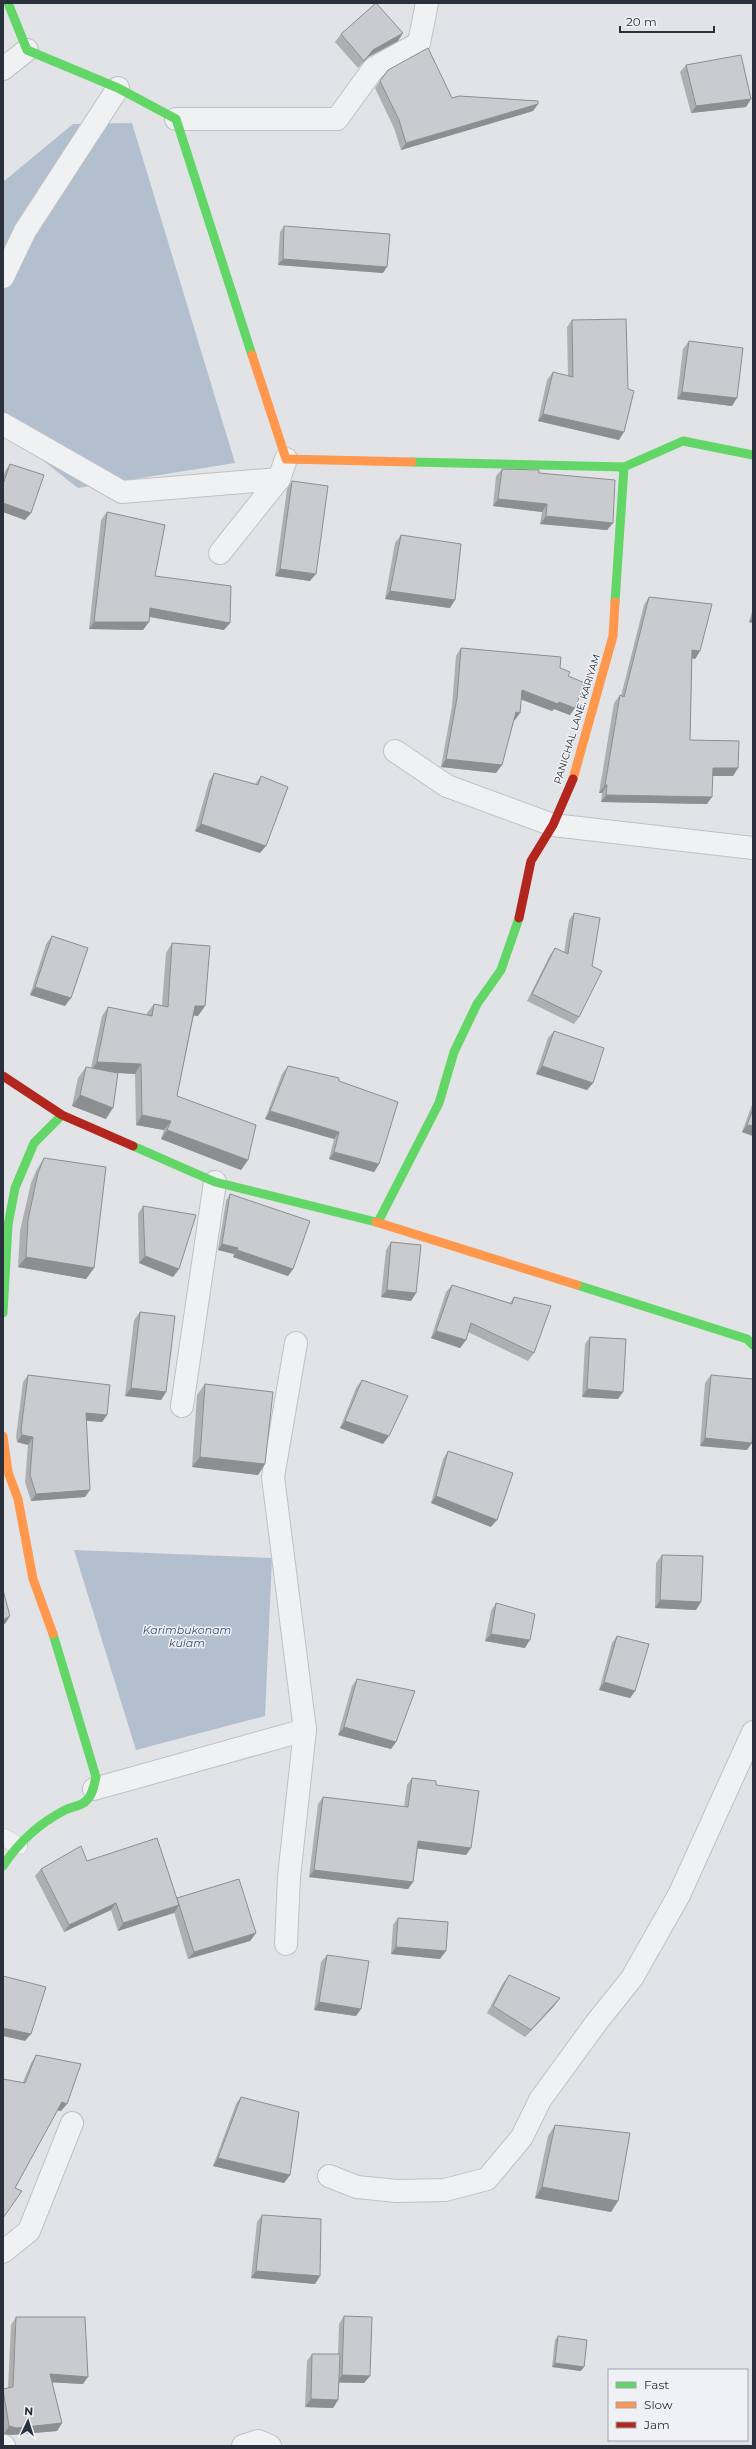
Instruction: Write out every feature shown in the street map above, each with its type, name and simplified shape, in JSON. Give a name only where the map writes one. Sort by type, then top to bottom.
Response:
[{"type":"street","points":[[8,3],[27,50],[118,88],[176,119],[336,119],[374,68],[419,43],[427,3]]},
{"type":"street","points":[[3,69],[27,50]]},
{"type":"street","points":[[3,277],[25,231],[118,88]]},
{"type":"street","points":[[176,119],[282,469]]},
{"type":"street","points":[[3,424],[122,492],[282,469],[624,467],[683,441],[753,455]]},
{"type":"street","name":"PANICHAL LANE, KARIYAM","points":[[378,1222],[439,1103],[454,1052],[477,1004],[501,970],[522,908],[531,862],[553,825],[572,779],[613,636],[624,467]]},
{"type":"street","points":[[220,553],[282,469]]},
{"type":"street","points":[[395,751],[447,786],[553,825],[753,848]]},
{"type":"street","points":[[3,1076],[62,1115],[215,1182],[378,1222],[747,1339],[753,1345]]},
{"type":"street","points":[[3,1314],[8,1225],[15,1188],[34,1143],[62,1115]]},
{"type":"street","points":[[182,1406],[215,1182]]},
{"type":"street","points":[[286,1944],[288,1877],[305,1730],[273,1477],[296,1343]]},
{"type":"street","points":[[3,1436],[6,1473],[18,1499],[34,1579],[61,1655],[96,1777],[94,1789],[84,1803],[66,1808],[39,1826],[9,1855],[3,1866]]},
{"type":"street","points":[[94,1789],[305,1730]]},
{"type":"street","points":[[329,2176],[357,2187],[397,2191],[445,2190],[486,2179],[522,2137],[540,2100],[596,2023],[632,1978],[680,1895],[753,1732]]},
{"type":"street","points":[[3,2252],[29,2231],[72,2123]]},
{"type":"street","points":[[243,2446],[258,2441],[270,2446]]},
{"type":"lane","points":[[3,1837],[19,1846]]},
{"type":"water","points":[[132,123],[235,463],[78,488],[3,429],[3,182],[73,124]]},
{"type":"water","name":"Karimbukonam kulam","points":[[74,1550],[272,1558],[265,1716],[136,1750]]},
{"type":"building","points":[[376,3],[403,33],[373,50],[364,61],[341,34]]},
{"type":"building","points":[[428,48],[452,98],[459,96],[538,101],[538,104],[406,143],[399,120],[380,81],[388,70]]},
{"type":"building","points":[[741,55],[751,99],[696,106],[686,65]]},
{"type":"building","points":[[284,226],[390,234],[387,267],[283,259]]},
{"type":"building","points":[[626,319],[628,389],[634,391],[624,432],[543,414],[553,372],[573,377],[572,320]]},
{"type":"building","points":[[689,341],[743,348],[737,398],[682,392]]},
{"type":"building","points":[[10,464],[44,475],[31,513],[3,503],[3,484]]},
{"type":"building","points":[[502,469],[539,470],[539,473],[615,480],[613,523],[546,516],[547,504],[498,499]]},
{"type":"building","points":[[292,481],[328,486],[316,574],[280,569]]},
{"type":"building","points":[[107,512],[165,525],[155,576],[231,586],[230,623],[150,608],[149,622],[94,622]]},
{"type":"building","points":[[401,535],[461,544],[455,600],[390,591]]},
{"type":"building","points":[[649,597],[712,604],[700,651],[692,650],[690,740],[739,741],[738,768],[713,768],[712,797],[606,795],[607,785],[605,785],[620,695],[624,697]]},
{"type":"building","points":[[461,648],[561,657],[560,668],[570,672],[568,676],[585,683],[575,708],[559,702],[558,704],[522,690],[520,713],[516,712],[502,765],[446,759],[457,698]]},
{"type":"building","points":[[214,773],[258,785],[261,776],[288,787],[266,846],[201,824]]},
{"type":"building","points":[[574,913],[600,918],[592,966],[602,971],[579,1017],[532,994],[555,948],[568,954]]},
{"type":"building","points":[[52,936],[88,948],[71,998],[35,987]]},
{"type":"building","points":[[172,943],[210,946],[205,1006],[195,1006],[177,1096],[256,1125],[248,1160],[167,1130],[171,1121],[142,1115],[141,1064],[97,1062],[108,1007],[152,1016],[154,1004],[168,1007]]},
{"type":"building","points":[[554,1031],[604,1048],[593,1083],[542,1066]]},
{"type":"building","points":[[288,1066],[339,1078],[339,1081],[398,1102],[379,1164],[334,1152],[339,1132],[270,1111]]},
{"type":"building","points":[[86,1067],[118,1073],[113,1108],[80,1095]]},
{"type":"building","points":[[753,1109],[753,1126],[747,1125]]},
{"type":"building","points":[[44,1158],[106,1167],[94,1268],[26,1257],[28,1220],[38,1173]]},
{"type":"building","points":[[230,1194],[310,1221],[293,1269],[237,1250],[238,1248],[222,1244]]},
{"type":"building","points":[[143,1206],[196,1215],[179,1269],[145,1256]]},
{"type":"building","points":[[391,1242],[421,1245],[416,1293],[387,1290]]},
{"type":"building","points":[[452,1285],[512,1304],[514,1297],[551,1306],[534,1353],[471,1323],[466,1340],[436,1331]]},
{"type":"building","points":[[140,1312],[175,1316],[166,1392],[131,1388]]},
{"type":"building","points":[[590,1337],[626,1339],[623,1392],[587,1389]]},
{"type":"building","points":[[28,1375],[110,1385],[107,1415],[86,1413],[90,1490],[36,1494],[30,1475],[33,1437],[22,1435],[21,1430]]},
{"type":"building","points":[[711,1375],[753,1379],[752,1443],[705,1438]]},
{"type":"building","points":[[362,1380],[408,1396],[389,1436],[345,1421]]},
{"type":"building","points":[[205,1384],[273,1392],[265,1464],[200,1457]]},
{"type":"building","points":[[448,1451],[513,1473],[497,1520],[436,1496]]},
{"type":"building","points":[[662,1555],[703,1556],[701,1602],[660,1600]]},
{"type":"building","points":[[3,1590],[10,1616],[3,1620]]},
{"type":"building","points":[[496,1603],[535,1614],[530,1640],[491,1634]]},
{"type":"building","points":[[617,1636],[649,1644],[635,1691],[604,1682]]},
{"type":"building","points":[[357,1679],[415,1691],[396,1742],[344,1727]]},
{"type":"building","points":[[412,1778],[436,1781],[436,1785],[479,1791],[471,1848],[418,1841],[413,1882],[314,1870],[323,1797],[408,1807]]},
{"type":"building","points":[[157,1838],[179,1905],[123,1923],[116,1903],[69,1925],[41,1869],[81,1846],[87,1861]]},
{"type":"building","points":[[239,1879],[256,1933],[194,1952],[177,1898]]},
{"type":"building","points":[[398,1918],[448,1922],[446,1951],[396,1947]]},
{"type":"building","points":[[327,1955],[369,1961],[361,2009],[319,2002]]},
{"type":"building","points":[[509,1975],[560,1998],[531,2030],[493,2006]]},
{"type":"building","points":[[3,1976],[46,1987],[31,2034],[3,2028]]},
{"type":"building","points":[[36,2055],[81,2064],[67,2104],[62,2102],[15,2188],[22,2191],[3,2218],[3,2079],[25,2083]]},
{"type":"building","points":[[241,2097],[299,2112],[290,2175],[218,2158]]},
{"type":"building","points":[[555,2125],[630,2133],[618,2201],[542,2187]]},
{"type":"building","points":[[262,2215],[321,2219],[320,2276],[256,2271]]},
{"type":"building","points":[[344,2316],[372,2317],[370,2376],[342,2375]]},
{"type":"building","points":[[16,2317],[85,2317],[88,2377],[50,2374],[62,2423],[16,2428],[9,2426],[3,2389],[13,2387]]},
{"type":"building","points":[[558,2336],[587,2340],[584,2367],[555,2363]]},
{"type":"building","points":[[312,2354],[340,2354],[338,2400],[311,2399]]},
{"type":"traffic: fast","points":[[8,3],[27,50],[118,88],[176,119],[252,355]]},
{"type":"traffic: fast","points":[[412,462],[624,467],[683,441],[753,455]]},
{"type":"traffic: fast","points":[[615,602],[624,467]]},
{"type":"traffic: fast","points":[[378,1222],[439,1103],[454,1052],[477,1004],[501,970],[519,918]]},
{"type":"traffic: fast","points":[[3,1313],[8,1225],[15,1188],[34,1143],[62,1115]]},
{"type":"traffic: fast","points":[[133,1146],[215,1182],[376,1222]]},
{"type":"traffic: fast","points":[[577,1285],[747,1339],[753,1345]]},
{"type":"traffic: fast","points":[[3,1866],[16,1849],[38,1827],[65,1810],[85,1802],[92,1792],[96,1777],[53,1634]]},
{"type":"traffic: slow","points":[[252,355],[286,459],[412,462]]},
{"type":"traffic: slow","points":[[573,779],[613,636],[615,602]]},
{"type":"traffic: slow","points":[[376,1222],[577,1285]]},
{"type":"traffic: slow","points":[[3,1436],[8,1472],[18,1499],[33,1579],[53,1634]]},
{"type":"traffic: jam","points":[[519,918],[531,861],[553,825],[573,779]]},
{"type":"traffic: jam","points":[[3,1076],[62,1115],[133,1146]]}]
